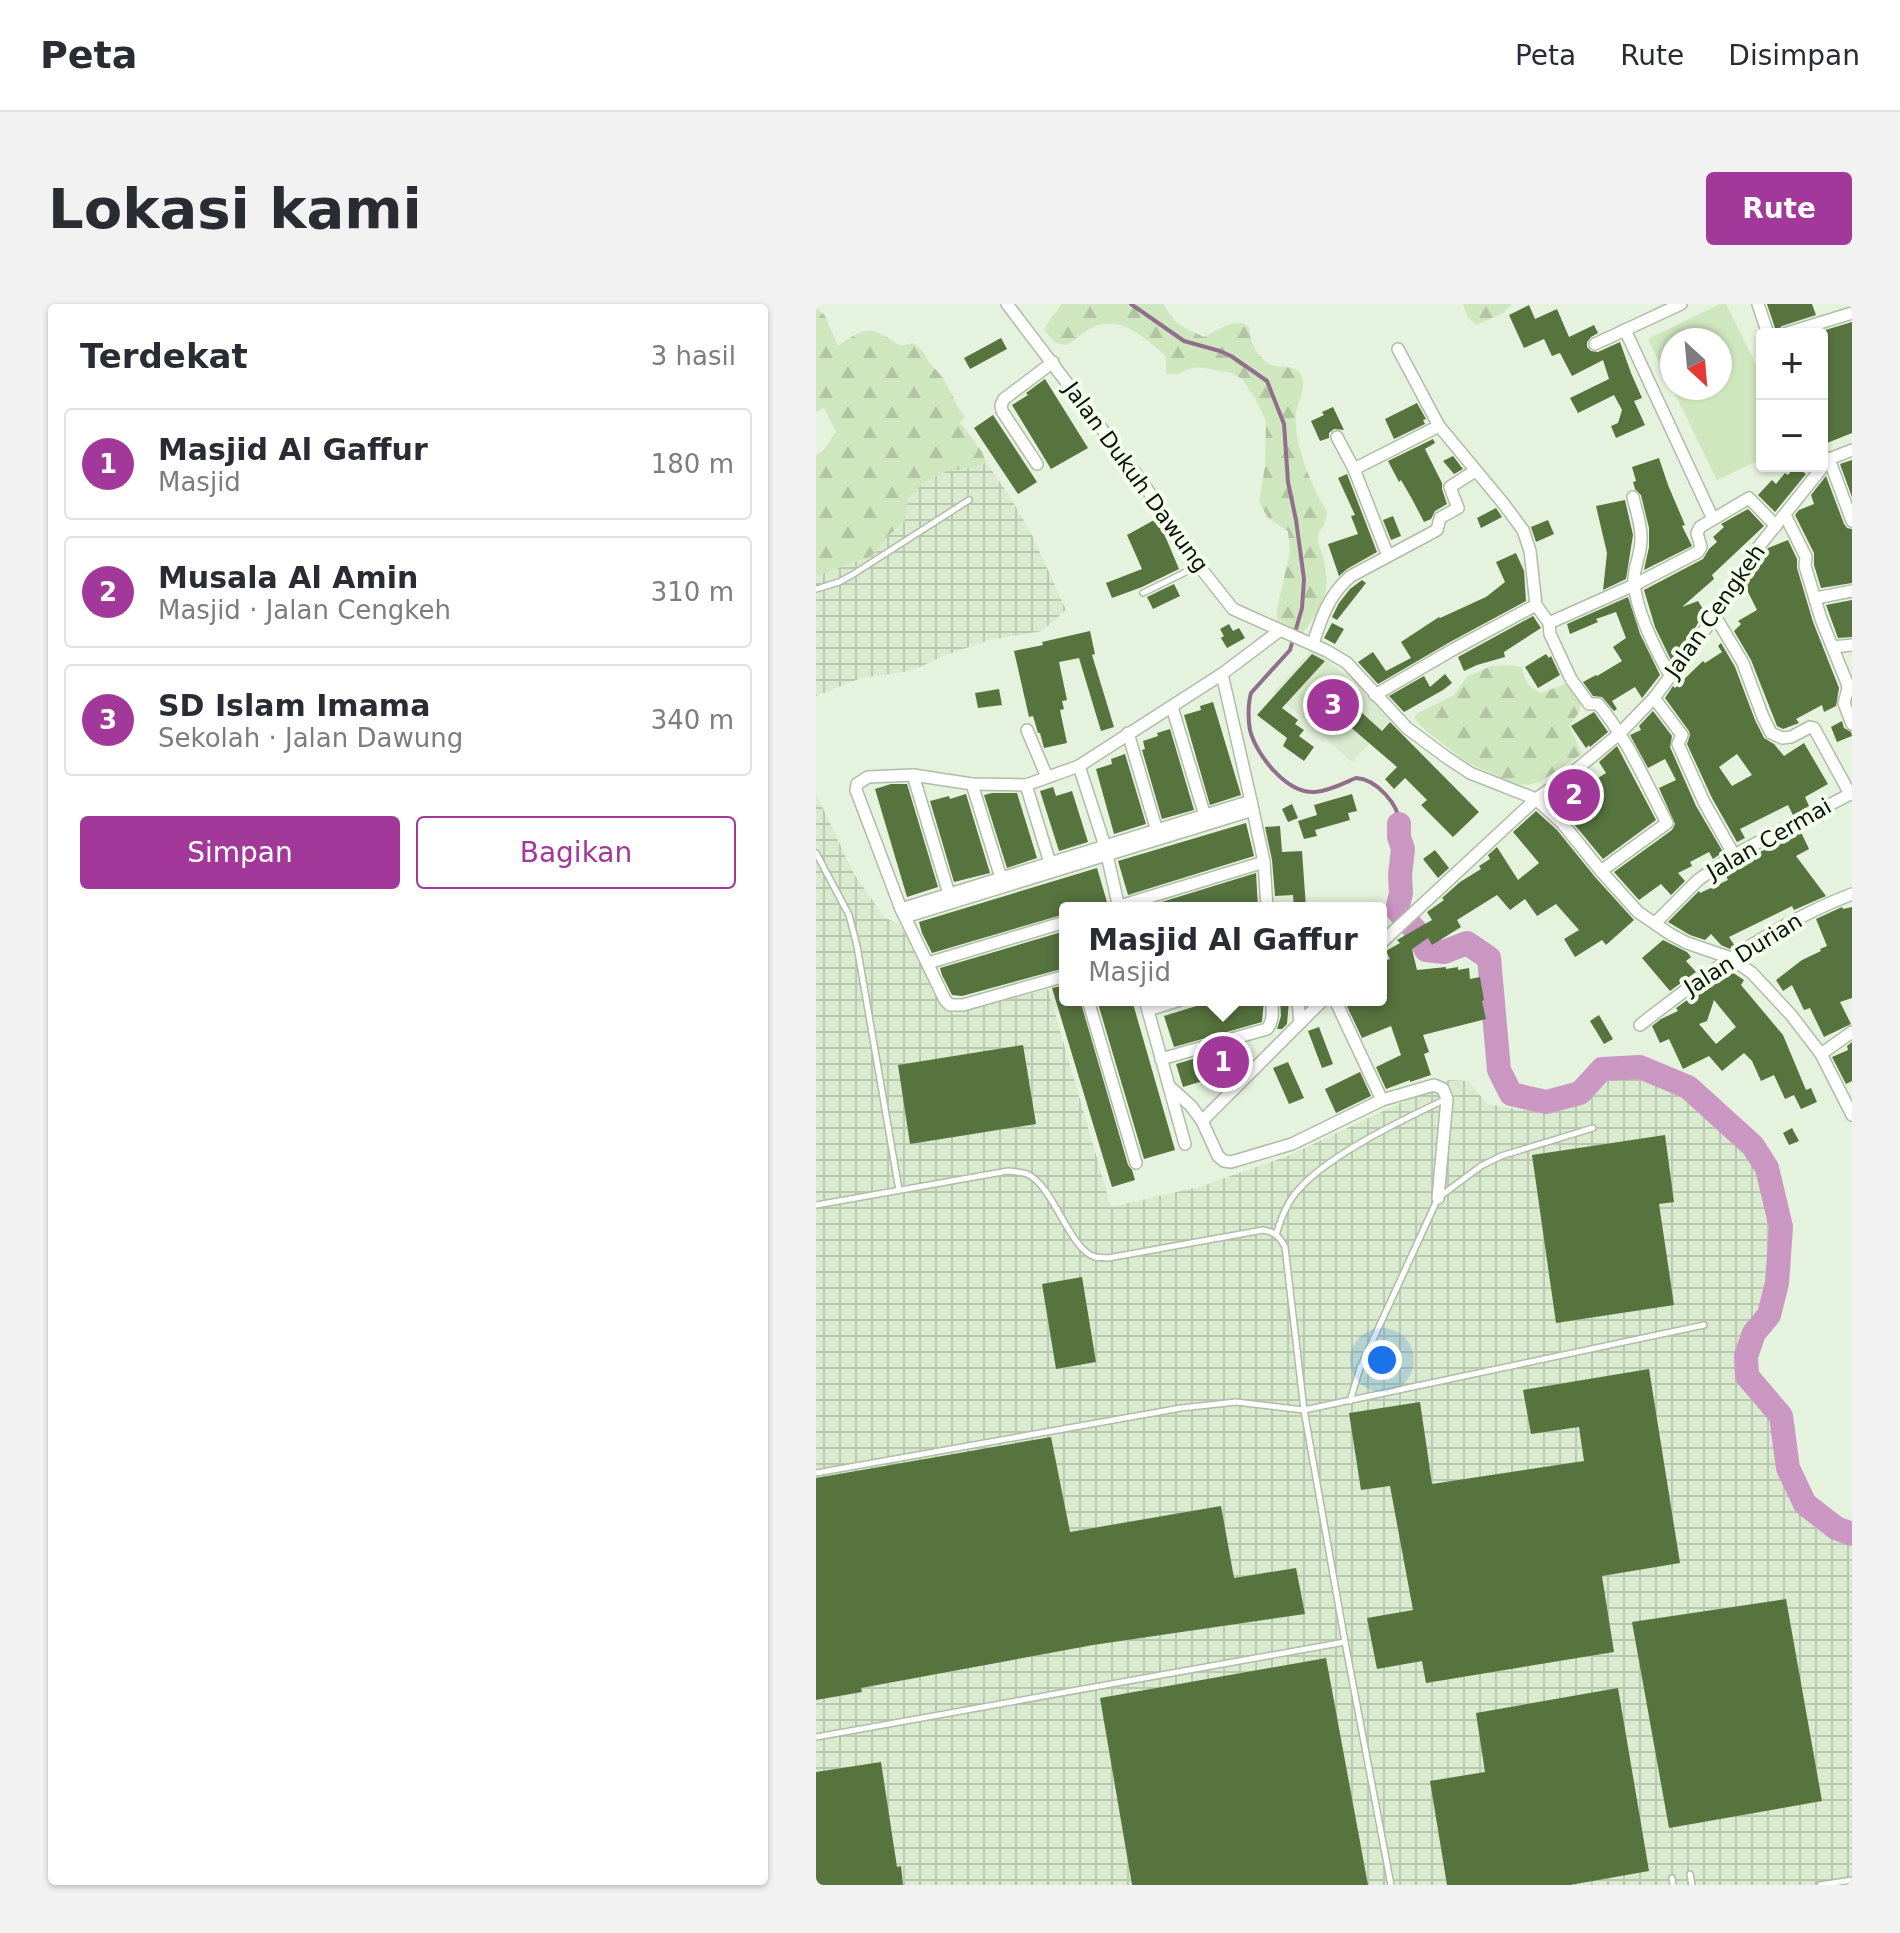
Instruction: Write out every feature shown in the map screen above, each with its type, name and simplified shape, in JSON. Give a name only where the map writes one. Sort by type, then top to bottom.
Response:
[{"type":"street","name":"Jalan Dukuh Dawung","points":[[1007,304],[1143,483],[1184,547],[1233,609],[1347,663],[1407,728],[1470,773],[1536,799]]},
{"type":"street","points":[[1595,344],[1681,304]]},
{"type":"street","points":[[1758,304],[1766,328]]},
{"type":"street","points":[[1806,328],[1852,313]]},
{"type":"street","points":[[1625,330],[1713,519]]},
{"type":"street","points":[[1398,349],[1439,426],[1523,530],[1530,551],[1536,605],[1549,623],[1550,634],[1571,679],[1589,704],[1598,704],[1619,734],[1667,823],[1601,871]]},
{"type":"street","points":[[1037,464],[1001,405],[1004,399],[1053,362]]},
{"type":"street","points":[[1354,469],[1439,426]]},
{"type":"street","points":[[1337,437],[1354,469],[1388,556]]},
{"type":"street","points":[[1828,456],[1852,450]]},
{"type":"street","points":[[1828,462],[1852,521]]},
{"type":"street","points":[[1308,642],[1337,589],[1351,576],[1437,530],[1440,518],[1458,508],[1450,487],[1475,471]]},
{"type":"street","name":"Jalan Cengkeh","points":[[1387,937],[1536,799],[1619,734],[1654,698],[1715,616],[1752,555],[1815,472]]},
{"type":"street","points":[[1633,497],[1641,535],[1634,585],[1647,629],[1670,675]]},
{"type":"street","points":[[1549,623],[1698,552],[1701,547],[1698,530],[1750,498],[1776,526]]},
{"type":"street","points":[[1785,515],[1806,557],[1805,566],[1821,619],[1847,683],[1844,703],[1852,724]]},
{"type":"street","points":[[1816,598],[1852,591]]},
{"type":"street","points":[[1375,695],[1536,605]]},
{"type":"street","points":[[1715,616],[1743,663],[1771,733],[1782,738],[1791,737],[1814,728],[1851,794]]},
{"type":"street","points":[[1059,978],[957,1007],[950,1005],[903,913],[856,786],[868,777],[913,775],[972,784],[1026,785],[1079,766],[1283,633]]},
{"type":"street","points":[[1833,647],[1852,645]]},
{"type":"street","points":[[1222,674],[1264,862],[1267,902]]},
{"type":"street","points":[[1654,698],[1682,735],[1678,744],[1704,802],[1734,855]]},
{"type":"street","points":[[1172,707],[1201,820]]},
{"type":"street","points":[[1027,730],[1047,777]]},
{"type":"street","points":[[1128,733],[1157,831]]},
{"type":"street","points":[[1079,766],[1106,851],[1116,902]]},
{"type":"street","points":[[913,775],[949,894]]},
{"type":"street","points":[[972,784],[1001,878]]},
{"type":"street","points":[[1026,785],[1050,863]]},
{"type":"street","name":"Jalan Cermai","points":[[1655,923],[1698,880],[1734,855],[1851,794]]},
{"type":"street","points":[[1536,799],[1563,824],[1638,912],[1670,934],[1731,958],[1752,973],[1774,995],[1821,1054],[1848,1096],[1852,1115]]},
{"type":"street","points":[[903,913],[1252,805]]},
{"type":"street","points":[[903,913],[949,894],[1050,863],[1106,851],[1157,831],[1201,820]]},
{"type":"street","points":[[1133,902],[1264,862]]},
{"type":"street","name":"Jalan Durian","points":[[1640,1025],[1731,958],[1788,922],[1852,894]]},
{"type":"street","points":[[928,963],[1059,924]]},
{"type":"street","points":[[1090,1006],[1136,1163]]},
{"type":"street","points":[[1146,1006],[1185,1144]]},
{"type":"street","points":[[1161,1059],[1267,1029],[1272,1018],[1272,1006]]},
{"type":"street","points":[[1299,1006],[1300,1023]]},
{"type":"street","points":[[1202,1121],[1317,1006]]},
{"type":"street","points":[[1338,1006],[1382,1100]]},
{"type":"street","points":[[1821,1054],[1852,1032]]},
{"type":"street","points":[[1169,1086],[1202,1121],[1218,1156],[1231,1162],[1292,1144],[1382,1100],[1434,1085],[1443,1089],[1447,1099],[1438,1198]]},
{"type":"lane","points":[[816,589],[852,575],[969,500]]},
{"type":"lane","points":[[1143,593],[1199,565]]},
{"type":"lane","points":[[816,853],[849,915],[857,946],[899,1190]]},
{"type":"lane","points":[[1276,1235],[1295,1195],[1326,1166],[1373,1137],[1447,1099]]},
{"type":"lane","points":[[1350,1401],[1360,1368],[1438,1198],[1481,1166],[1501,1156],[1593,1128]]},
{"type":"lane","points":[[816,1205],[1008,1171],[1027,1174],[1041,1185],[1079,1244],[1095,1257],[1108,1258],[1263,1230],[1280,1237],[1285,1247],[1304,1410],[1391,1885]]},
{"type":"lane","points":[[816,1473],[1181,1408],[1236,1402],[1304,1410],[1704,1325]]},
{"type":"lane","points":[[816,1737],[1345,1642]]},
{"type":"lane","points":[[1690,1874],[1692,1885]]},
{"type":"lane","points":[[1820,1885],[1852,1880]]},
{"type":"shaded area","points":[[986,462],[1032,535],[1066,610],[1042,631],[989,640],[911,671],[861,678],[816,696],[816,576],[872,556],[905,520],[908,497],[924,482],[947,471],[978,467]]},
{"type":"shaded area","points":[[1314,648],[1392,718],[1352,762],[1274,692]]},
{"type":"shaded area","points":[[816,794],[854,874],[884,917],[899,924],[953,1014],[1048,989],[1111,1207],[1199,1187],[1288,1156],[1449,1080],[1468,1081],[1487,1104],[1522,1110],[1551,1106],[1579,1097],[1599,1082],[1636,1077],[1678,1091],[1748,1153],[1764,1189],[1775,1232],[1771,1279],[1763,1313],[1738,1361],[1749,1385],[1776,1423],[1795,1500],[1828,1530],[1852,1542],[1852,1885],[816,1885]]},
{"type":"green space","points":[[1061,304],[1164,304],[1175,321],[1204,337],[1226,326],[1244,324],[1249,327],[1254,348],[1264,361],[1299,372],[1303,386],[1296,413],[1297,438],[1310,478],[1327,512],[1318,539],[1326,573],[1325,592],[1320,607],[1303,633],[1277,620],[1290,552],[1288,531],[1268,518],[1259,502],[1265,466],[1266,421],[1242,379],[1231,373],[1200,367],[1178,374],[1166,374],[1166,356],[1132,330],[1113,324],[1093,327],[1066,345],[1056,343],[1044,330]]},
{"type":"green space","points":[[1463,304],[1512,304],[1503,313],[1477,325],[1468,318]]},
{"type":"green space","points":[[1726,304],[1756,365],[1756,462],[1717,480],[1678,400],[1732,400],[1732,328],[1671,328]]},
{"type":"green space","points":[[816,307],[825,316],[838,346],[863,332],[875,331],[900,346],[913,343],[922,350],[944,379],[965,417],[960,422],[986,462],[978,467],[947,471],[924,482],[908,498],[905,520],[872,556],[816,576],[816,455],[823,451],[836,432],[824,408],[816,412]]},
{"type":"green space","points":[[1660,333],[1660,364],[1648,339]]},
{"type":"green space","points":[[1491,666],[1522,667],[1528,683],[1541,693],[1565,684],[1571,686],[1580,706],[1569,726],[1582,754],[1541,781],[1529,785],[1517,784],[1468,763],[1414,718],[1453,696],[1467,677]]},
{"type":"green space","points":[[1319,674],[1330,683],[1309,707],[1298,697]]},
{"type":"building","points":[[1767,304],[1812,304],[1816,315],[1775,328]]},
{"type":"building","points":[[1529,305],[1535,319],[1557,309],[1569,337],[1594,325],[1598,333],[1587,342],[1591,351],[1598,352],[1620,342],[1642,398],[1634,401],[1645,425],[1616,438],[1611,426],[1618,423],[1622,410],[1614,395],[1578,413],[1570,398],[1609,379],[1603,360],[1572,376],[1560,353],[1552,356],[1544,339],[1524,348],[1509,315]]},
{"type":"building","points":[[1852,322],[1852,433],[1828,443],[1828,400],[1828,329]]},
{"type":"building","points":[[1001,338],[1007,349],[970,369],[964,358]]},
{"type":"building","points":[[1045,379],[1088,448],[1051,469],[1012,405]]},
{"type":"building","points":[[1417,403],[1426,419],[1423,420],[1425,424],[1394,439],[1385,419]]},
{"type":"building","points":[[1333,407],[1344,430],[1334,429],[1329,433],[1329,438],[1320,441],[1311,421]]},
{"type":"building","points":[[993,415],[1037,482],[1018,494],[974,428]]},
{"type":"building","points":[[1433,439],[1435,443],[1425,449],[1442,483],[1447,504],[1424,522],[1388,461]]},
{"type":"building","points":[[1453,456],[1463,469],[1454,474],[1443,461]]},
{"type":"building","points":[[1659,458],[1692,546],[1644,570],[1649,528],[1641,495],[1633,482],[1636,481],[1632,467]]},
{"type":"building","points":[[1852,460],[1852,497],[1840,464]]},
{"type":"building","points":[[1790,472],[1806,474],[1775,512],[1758,495],[1772,480],[1776,484],[1785,473],[1788,475]]},
{"type":"building","points":[[1347,474],[1377,552],[1339,576],[1328,544],[1358,534],[1351,516],[1355,515],[1338,478]]},
{"type":"building","points":[[1826,476],[1844,524],[1852,529],[1852,583],[1821,588],[1814,553],[1795,515],[1814,504],[1811,495]]},
{"type":"building","points":[[1625,500],[1633,535],[1626,579],[1603,590],[1607,553],[1596,506]]},
{"type":"building","points":[[1496,508],[1502,517],[1481,528],[1477,518]]},
{"type":"building","points":[[1748,509],[1764,526],[1712,575],[1714,579],[1682,607],[1698,601],[1706,614],[1671,660],[1655,627],[1644,590],[1703,559],[1717,542],[1713,537],[1724,527],[1721,524]]},
{"type":"building","points":[[1393,516],[1401,536],[1391,540],[1383,520]]},
{"type":"building","points":[[1156,519],[1179,569],[1112,598],[1106,583],[1142,569],[1127,535]]},
{"type":"building","points":[[1548,520],[1554,534],[1536,542],[1531,527]]},
{"type":"building","points":[[1788,540],[1797,559],[1813,622],[1839,688],[1836,706],[1824,712],[1822,705],[1796,719],[1799,723],[1783,729],[1777,726],[1751,660],[1734,631],[1741,624],[1738,621],[1757,610],[1744,584],[1768,548]]},
{"type":"building","points":[[1516,553],[1524,571],[1526,601],[1378,684],[1358,662],[1373,652],[1386,671],[1411,658],[1401,642],[1439,617],[1486,597],[1505,582],[1496,562]]},
{"type":"building","points":[[1362,580],[1366,583],[1337,620],[1332,617],[1350,589]]},
{"type":"building","points":[[1174,584],[1180,596],[1153,609],[1147,597]]},
{"type":"building","points":[[1628,597],[1640,634],[1660,675],[1642,698],[1635,687],[1612,701],[1617,709],[1614,711],[1602,697],[1593,696],[1583,682],[1622,661],[1613,647],[1626,638],[1616,612],[1570,634],[1567,624]]},
{"type":"building","points":[[1852,600],[1852,637],[1838,638],[1826,605]]},
{"type":"building","points":[[1533,616],[1541,628],[1504,652],[1505,657],[1464,671],[1458,657]]},
{"type":"building","points":[[1332,623],[1344,629],[1335,644],[1324,638]]},
{"type":"building","points":[[1229,624],[1233,631],[1239,628],[1245,638],[1227,648],[1220,629]]},
{"type":"building","points":[[1090,631],[1095,654],[1092,655],[1114,727],[1101,731],[1079,658],[1059,662],[1067,700],[1062,701],[1064,709],[1060,710],[1067,743],[1044,748],[1033,716],[1029,717],[1014,651]]},
{"type":"building","points":[[1721,643],[1735,667],[1764,738],[1784,756],[1804,743],[1828,784],[1805,797],[1809,806],[1793,815],[1788,805],[1740,829],[1745,838],[1737,842],[1687,744],[1689,731],[1665,698],[1673,686],[1675,688],[1703,661],[1705,663],[1722,652],[1718,646]],"holes":[[[1737,754],[1752,775],[1732,786],[1719,767]]]},
{"type":"building","points":[[1312,654],[1325,661],[1282,708],[1298,720],[1295,724],[1304,730],[1299,736],[1314,747],[1304,761],[1283,746],[1287,738],[1257,715]]},
{"type":"building","points":[[1546,654],[1549,658],[1551,656],[1560,675],[1538,688],[1525,667]]},
{"type":"building","points":[[1445,674],[1452,683],[1404,712],[1389,696],[1424,676],[1430,687]]},
{"type":"building","points":[[1332,686],[1382,731],[1390,722],[1479,812],[1453,837],[1421,805],[1427,800],[1405,778],[1394,789],[1385,779],[1397,767],[1319,700]]},
{"type":"building","points":[[999,689],[1002,705],[978,708],[975,693]]},
{"type":"building","points":[[1213,702],[1241,795],[1210,805],[1184,715]]},
{"type":"building","points":[[1653,711],[1672,736],[1670,747],[1696,806],[1723,852],[1713,859],[1709,852],[1690,862],[1692,866],[1678,873],[1685,881],[1671,895],[1661,884],[1639,900],[1614,872],[1672,830],[1675,824],[1659,788],[1676,780],[1665,759],[1648,768],[1630,735],[1641,730],[1639,726]]},
{"type":"building","points":[[1594,712],[1608,732],[1586,748],[1571,726]]},
{"type":"building","points":[[1842,721],[1852,736],[1837,742],[1831,727]]},
{"type":"building","points":[[1170,729],[1194,810],[1162,819],[1142,750],[1145,749],[1143,741]]},
{"type":"building","points":[[1617,746],[1656,820],[1603,859],[1569,818],[1549,800],[1580,784],[1582,788],[1606,773],[1599,762]]},
{"type":"building","points":[[1125,754],[1146,824],[1114,834],[1096,769],[1112,764],[1111,759]]},
{"type":"building","points":[[891,784],[907,784],[938,887],[907,897],[875,789]]},
{"type":"building","points":[[1053,787],[1056,796],[1072,791],[1088,842],[1059,851],[1040,791]]},
{"type":"building","points":[[1017,793],[1037,858],[1007,868],[984,795]]},
{"type":"building","points":[[966,794],[990,873],[954,882],[930,801]]},
{"type":"building","points":[[1352,794],[1357,811],[1348,813],[1350,820],[1315,830],[1317,836],[1304,839],[1298,821],[1317,815],[1314,805]]},
{"type":"building","points":[[1292,804],[1298,818],[1288,822],[1282,809]]},
{"type":"building","points":[[1536,811],[1557,830],[1634,920],[1606,945],[1602,940],[1575,957],[1564,939],[1579,930],[1556,904],[1537,916],[1525,899],[1510,910],[1497,895],[1457,920],[1461,927],[1432,945],[1428,938],[1412,949],[1417,970],[1469,968],[1470,979],[1480,977],[1486,1019],[1423,1035],[1429,1052],[1424,1054],[1431,1075],[1386,1089],[1376,1067],[1401,1055],[1391,1026],[1362,1038],[1347,1006],[1387,1006],[1387,960],[1390,959],[1387,950],[1400,943],[1397,940],[1432,920],[1427,912],[1444,900],[1442,898],[1460,882],[1481,869],[1479,866],[1490,859],[1488,855],[1497,847],[1518,880],[1539,863],[1513,832]]},
{"type":"building","points":[[1246,823],[1254,856],[1128,895],[1118,861]]},
{"type":"building","points":[[1280,826],[1282,852],[1302,851],[1306,902],[1294,902],[1293,895],[1275,896],[1265,827]]},
{"type":"building","points":[[1800,830],[1809,849],[1796,856],[1826,896],[1794,910],[1792,906],[1729,937],[1735,946],[1730,949],[1721,945],[1711,934],[1705,940],[1668,922],[1699,891],[1728,880],[1724,872],[1757,858],[1755,855]]},
{"type":"building","points":[[1435,850],[1449,868],[1438,878],[1423,859]]},
{"type":"building","points":[[1097,868],[1107,902],[1059,902],[1059,916],[932,953],[919,922]]},
{"type":"building","points":[[1256,873],[1258,902],[1162,902]]},
{"type":"building","points":[[1842,907],[1852,907],[1852,998],[1840,1002],[1851,1024],[1824,1037],[1810,1008],[1804,1010],[1792,985],[1783,991],[1776,980],[1827,946],[1816,919]]},
{"type":"building","points":[[1059,933],[1059,970],[962,996],[952,995],[940,968]]},
{"type":"building","points":[[1663,940],[1687,952],[1691,957],[1686,961],[1696,972],[1670,991],[1642,958]]},
{"type":"building","points":[[1729,970],[1744,980],[1741,985],[1783,1035],[1806,1090],[1811,1088],[1817,1102],[1801,1109],[1794,1095],[1785,1099],[1774,1075],[1761,1081],[1752,1061],[1744,1053],[1722,1071],[1709,1056],[1683,1069],[1669,1039],[1660,1043],[1652,1026],[1678,1011],[1676,1008]],"holes":[[[1714,1000],[1736,1027],[1716,1044],[1699,1024],[1707,1021]]]},
{"type":"building","points":[[1059,986],[1059,1006],[1082,1006],[1135,1180],[1112,1187],[1052,988]]},
{"type":"building","points":[[1099,1006],[1134,1006],[1175,1150],[1144,1159]]},
{"type":"building","points":[[1196,1006],[1263,1006],[1262,1022],[1174,1047],[1164,1016]]},
{"type":"building","points":[[1280,1006],[1288,1006],[1287,1024],[1277,1029]]},
{"type":"building","points":[[1599,1015],[1613,1039],[1604,1044],[1590,1021]]},
{"type":"building","points":[[1319,1027],[1333,1064],[1322,1068],[1308,1031]]},
{"type":"building","points":[[1852,1042],[1852,1081],[1846,1084],[1832,1057],[1848,1050],[1847,1046]]},
{"type":"building","points":[[1023,1045],[1036,1124],[910,1144],[898,1065]]},
{"type":"building","points":[[1241,1045],[1247,1064],[1224,1087],[1222,1079],[1183,1087],[1176,1064]]},
{"type":"building","points":[[1288,1062],[1304,1098],[1289,1104],[1273,1068]]},
{"type":"building","points":[[1360,1072],[1371,1096],[1336,1113],[1325,1089]]},
{"type":"building","points":[[1792,1128],[1799,1141],[1789,1145],[1783,1133]]},
{"type":"building","points":[[1665,1135],[1674,1202],[1659,1204],[1674,1305],[1556,1323],[1532,1155]]},
{"type":"building","points":[[1082,1277],[1096,1362],[1056,1369],[1042,1284]]},
{"type":"building","points":[[1649,1369],[1680,1563],[1602,1576],[1614,1652],[1426,1683],[1422,1661],[1377,1669],[1367,1618],[1413,1610],[1390,1486],[1361,1490],[1349,1413],[1420,1402],[1432,1484],[1584,1461],[1579,1427],[1531,1434],[1523,1390]]},
{"type":"building","points":[[1051,1437],[1070,1532],[1221,1506],[1234,1578],[1296,1568],[1305,1614],[1093,1645],[861,1688],[862,1692],[816,1700],[816,1478]]},
{"type":"building","points":[[1786,1599],[1822,1801],[1669,1828],[1632,1622]]},
{"type":"building","points":[[1326,1658],[1368,1885],[1132,1885],[1100,1698]]},
{"type":"building","points":[[1618,1688],[1649,1871],[1570,1885],[1447,1885],[1430,1781],[1485,1772],[1476,1713]]},
{"type":"building","points":[[881,1762],[897,1867],[901,1866],[903,1885],[816,1885],[816,1772]]},
{"type":"waterway","points":[[1131,304],[1184,341],[1231,356],[1267,381],[1284,424],[1288,482],[1304,579],[1302,608],[1290,650],[1251,693],[1249,726],[1253,740],[1274,771],[1304,791],[1326,790],[1356,778],[1371,783],[1391,801],[1399,824]]},
{"type":"waterway","points":[[1399,824],[1403,849],[1397,910],[1417,932],[1426,950],[1444,952],[1467,943],[1489,958],[1499,1070],[1511,1094],[1546,1102],[1580,1093],[1602,1069],[1640,1067],[1688,1087],[1753,1146],[1767,1168],[1781,1227],[1777,1283],[1769,1315],[1754,1333],[1746,1356],[1747,1376],[1781,1416],[1788,1468],[1805,1504],[1836,1528],[1852,1534]]},
{"type":"place","name":"SD Islam Imama","points":[[1333,705]]},
{"type":"place","name":"Musala Al Amin","points":[[1574,795]]},
{"type":"place","name":"Masjid Al Gaffur","points":[[1223,1062]]}]
